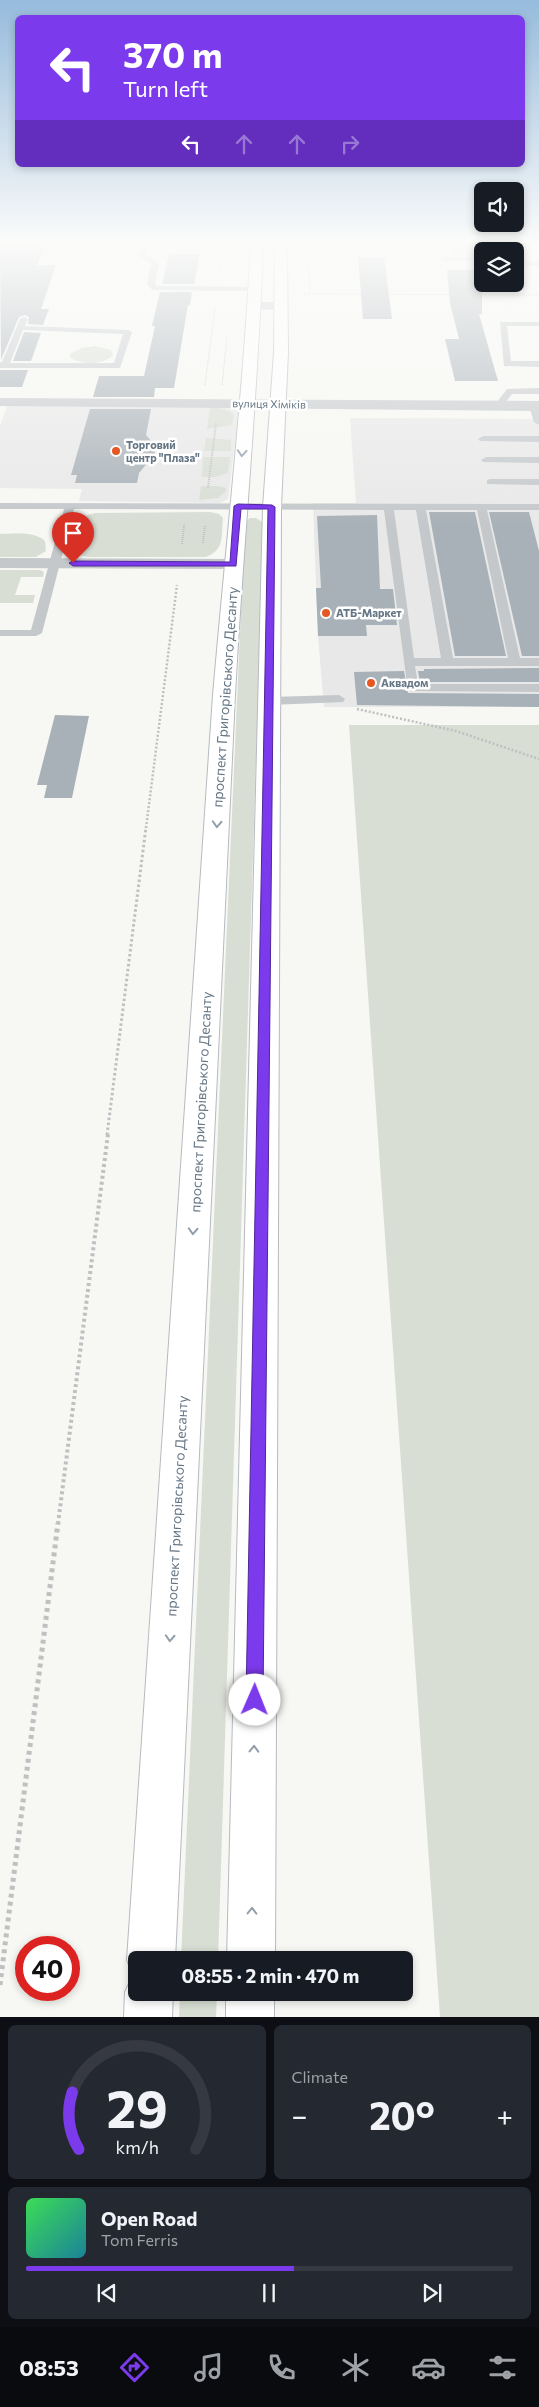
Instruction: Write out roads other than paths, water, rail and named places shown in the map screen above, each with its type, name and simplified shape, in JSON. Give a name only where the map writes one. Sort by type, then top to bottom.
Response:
[{"type":"street","name":"проспект Григорівського Десанту","points":[[152,1951],[233,564],[251,338]]},
{"type":"street","points":[[251,1951],[272,507],[281,338]]},
{"type":"street","name":"вулиця Хіміків","points":[[0,402],[536,406]]},
{"type":"street","points":[[0,563],[233,564]]},
{"type":"street","points":[[148,2017],[149,2001]]},
{"type":"street","points":[[250,2001],[250,2017]]},
{"type":"lane","points":[[15,338],[2,365],[118,366],[126,338]]},
{"type":"lane","points":[[504,338],[507,364],[539,364]]},
{"type":"lane","points":[[498,406],[510,391],[539,391]]},
{"type":"lane","points":[[536,406],[539,422]]},
{"type":"lane","points":[[483,439],[539,439]]},
{"type":"lane","points":[[486,460],[539,460]]},
{"type":"lane","points":[[490,482],[539,482]]},
{"type":"lane","points":[[0,506],[537,507],[539,521]]},
{"type":"lane","points":[[0,633],[36,633],[70,506]]},
{"type":"lane","points":[[389,508],[412,688],[539,688]]},
{"type":"lane","points":[[421,508],[448,662]]},
{"type":"lane","points":[[481,508],[515,662]]},
{"type":"lane","points":[[409,662],[539,662]]},
{"type":"lane","points":[[270,701],[339,699]]},
{"type":"place","name":"Торговий центр \"Плаза\"","points":[[116,451]]},
{"type":"place","name":"АТБ-Маркет","points":[[326,613]]},
{"type":"place","name":"Аквадом","points":[[371,683]]}]
